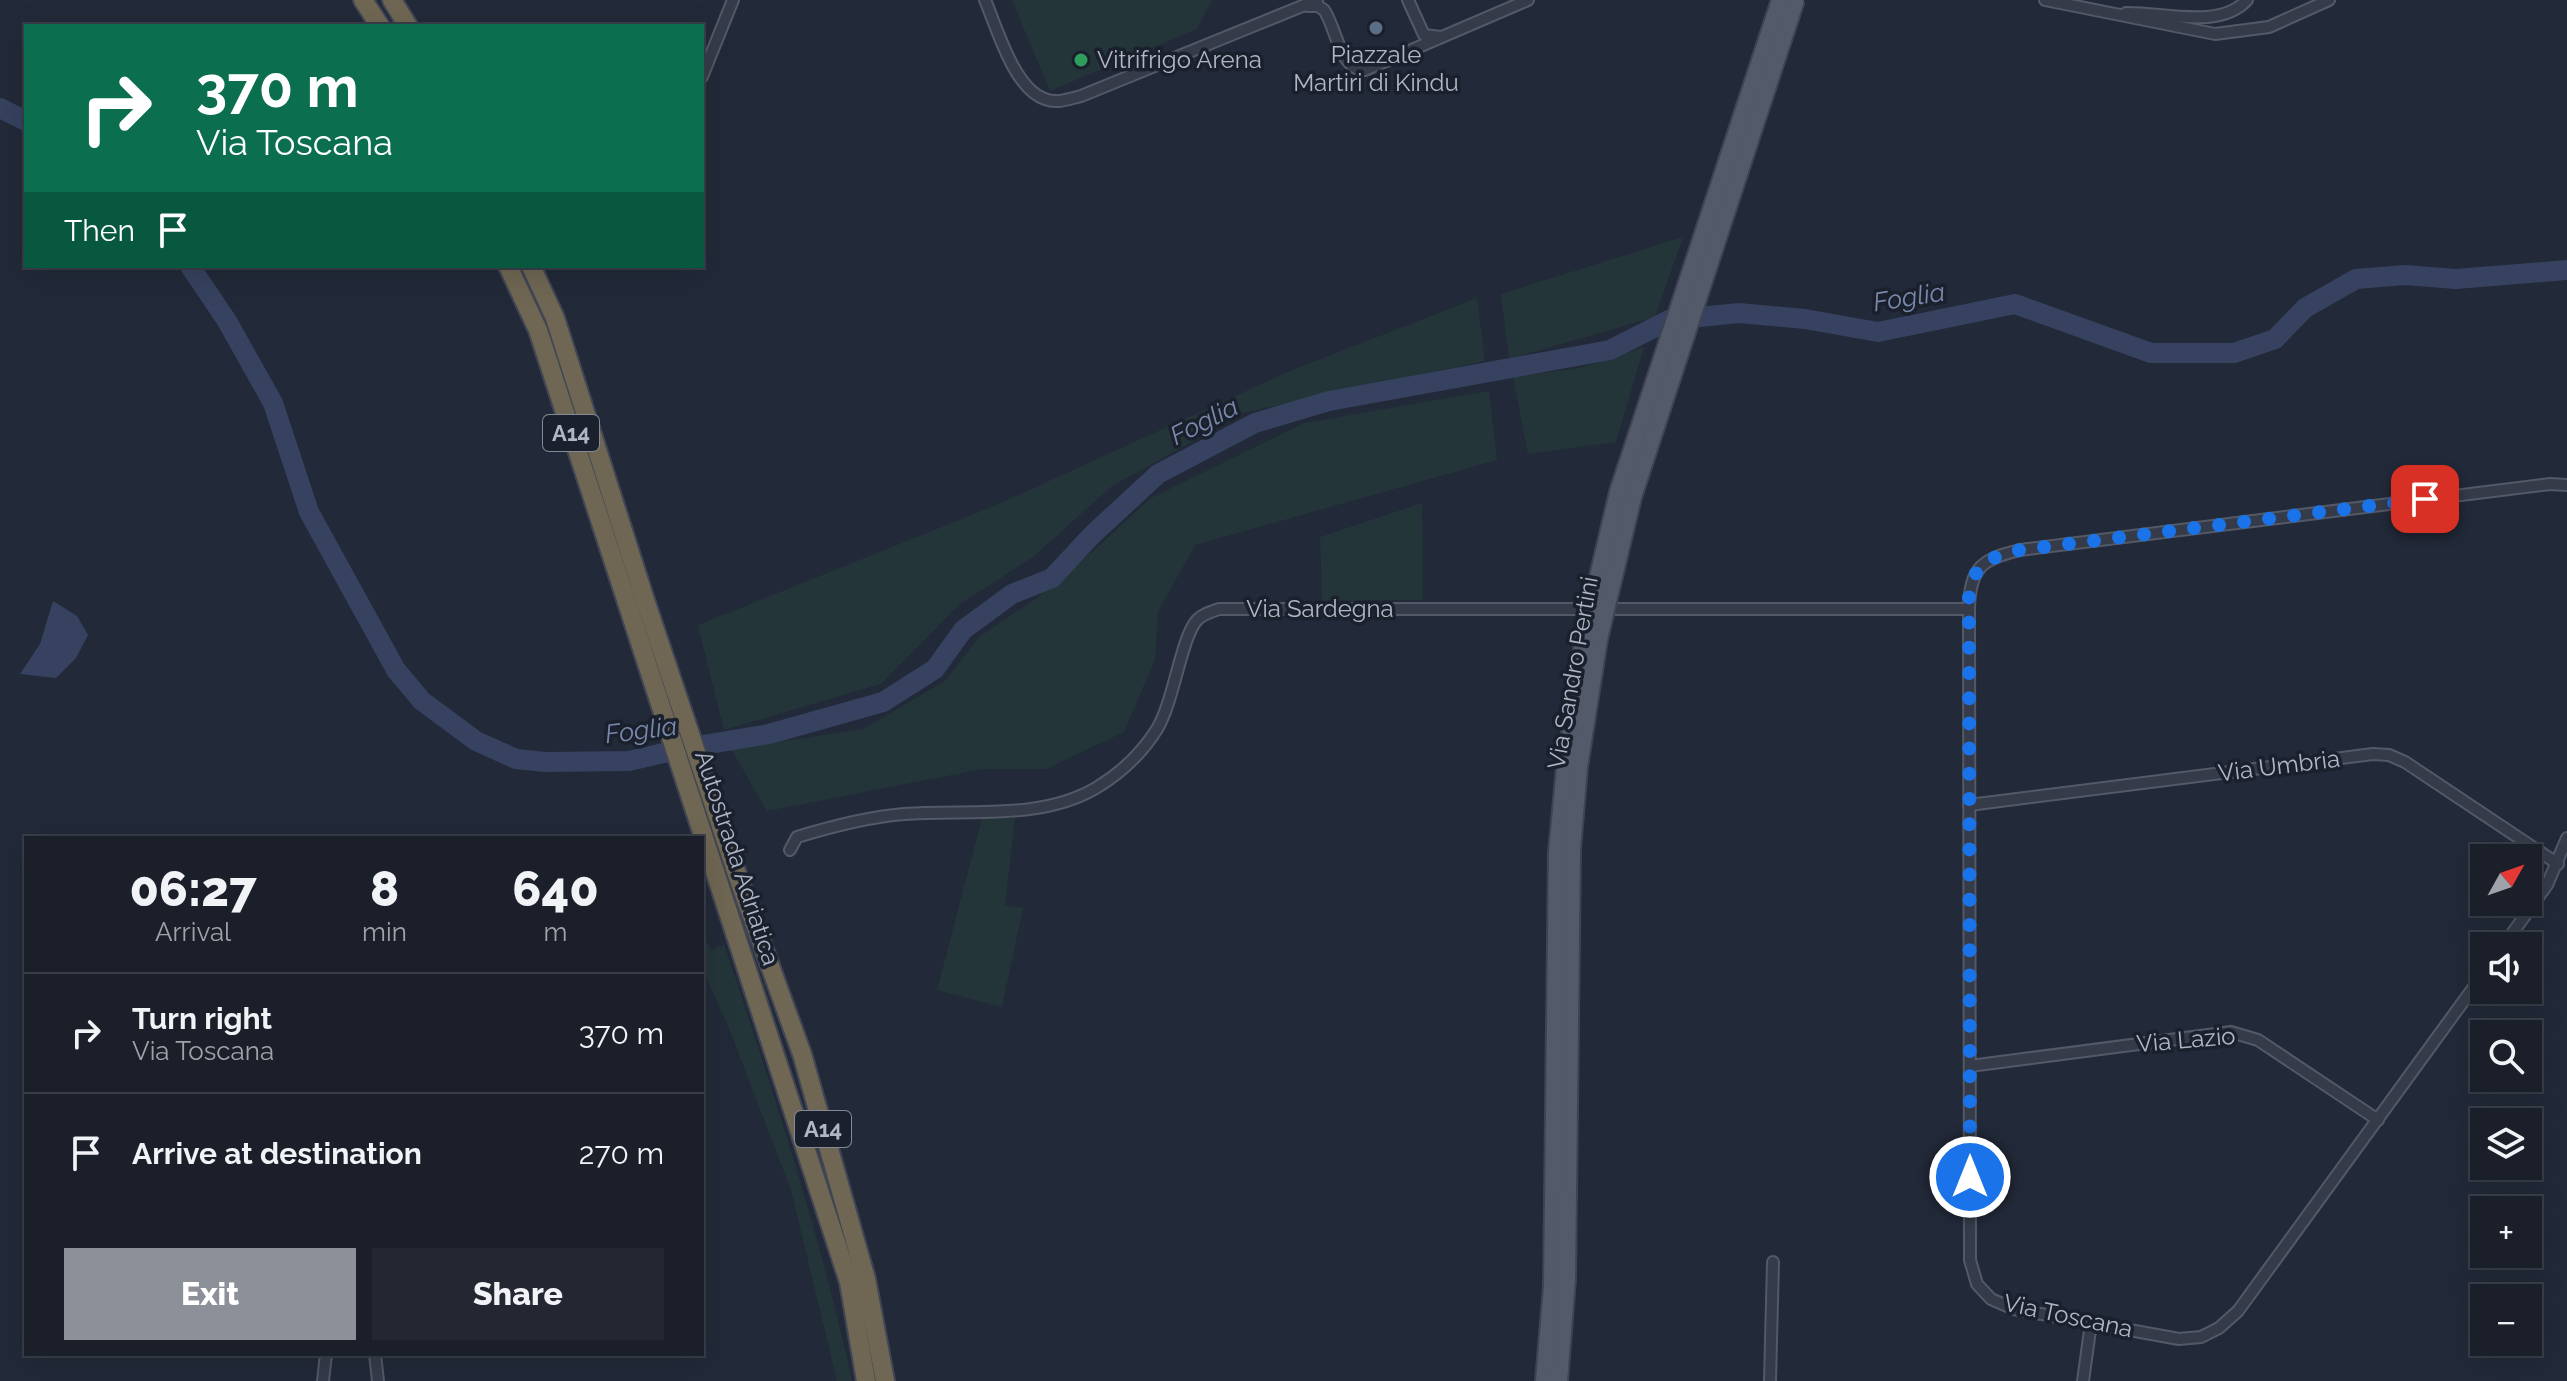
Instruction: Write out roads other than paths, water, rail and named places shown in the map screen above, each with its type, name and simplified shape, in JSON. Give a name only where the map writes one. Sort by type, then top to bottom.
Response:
[{"type":"highway","points":[[363,0],[379,24]]},
{"type":"highway","points":[[392,0],[407,24]]},
{"type":"highway","name":"Autostrada Adriatica","points":[[509,268],[538,330],[635,602],[731,886],[849,1282],[866,1381]]},
{"type":"highway","name":"Autostrada Adriatica","points":[[532,268],[555,318],[635,602]]},
{"type":"highway","name":"Autostrada Adriatica","points":[[731,886],[806,1069],[866,1279],[885,1381]]},
{"type":"main road","name":"Via Sandro Pertini","points":[[1544,1381],[1552,1287],[1557,852],[1565,768],[1618,492],[1780,0]]},
{"type":"main road","name":"Via Sandro Pertini","points":[[1559,1381],[1567,1279],[1572,849],[1592,638],[1633,497],[1796,0]]},
{"type":"street","points":[[704,72],[733,0]]},
{"type":"street","points":[[985,0],[1021,80],[1032,92],[1061,102],[1317,0]]},
{"type":"street","points":[[1408,0],[1424,35],[1443,38]]},
{"type":"street","points":[[1302,6],[1318,6],[1324,10],[1346,59],[1358,71],[1528,0]]},
{"type":"street","points":[[2045,0],[2215,34],[2269,27],[2329,0]]},
{"type":"street","points":[[2108,13],[2152,12],[2204,18],[2225,14],[2247,0]]},
{"type":"street","points":[[2298,13],[2305,0]]},
{"type":"street","name":"Via Toscana","points":[[2470,992],[2238,1311],[2219,1328],[2201,1337],[2179,1339],[2014,1309],[1991,1299],[1977,1284],[1970,1260],[1969,609],[1973,577],[1981,564],[1995,556],[2020,550],[2550,484],[2567,485]]},
{"type":"street","name":"Via Sardegna","points":[[790,850],[797,837],[854,820],[902,814],[1023,810],[1094,789],[1139,754],[1159,727],[1174,692],[1191,629],[1198,619],[1219,609],[1969,609]]},
{"type":"street","name":"Via Umbria","points":[[1969,805],[2373,754],[2389,755],[2405,762],[2558,864]]},
{"type":"street","points":[[2513,932],[2547,885],[2567,838]]},
{"type":"street","name":"Via Lazio","points":[[1970,1066],[2231,1032],[2258,1040],[2378,1120]]},
{"type":"street","points":[[1770,1381],[1773,1262]]},
{"type":"street","points":[[2083,1381],[2091,1323]]},
{"type":"street","points":[[323,1381],[326,1356]]},
{"type":"street","points":[[375,1356],[378,1381]]},
{"type":"water","points":[[53,601],[77,616],[88,635],[76,658],[56,678],[20,674],[40,644]]},
{"type":"waterway","name":"Foglia","points":[[0,108],[24,120]]},
{"type":"waterway","name":"Foglia","points":[[191,268],[227,321],[273,403],[309,512],[396,670],[422,701],[476,741],[516,759],[545,762],[629,761],[769,734],[883,702],[935,669],[963,630],[1012,594],[1052,578],[1092,535],[1158,474],[1255,423],[1329,401],[1610,350],[1669,320],[1739,313],[1805,319],[1878,332],[2015,304],[2151,353],[2234,353],[2275,339],[2305,308],[2356,279],[2405,275],[2456,279],[2567,270]]},
{"type":"place","name":"Piazzale Martiri di Kindu","points":[[1376,28]]},
{"type":"place","name":"Vitrifrigo Arena","points":[[1081,60]]}]
